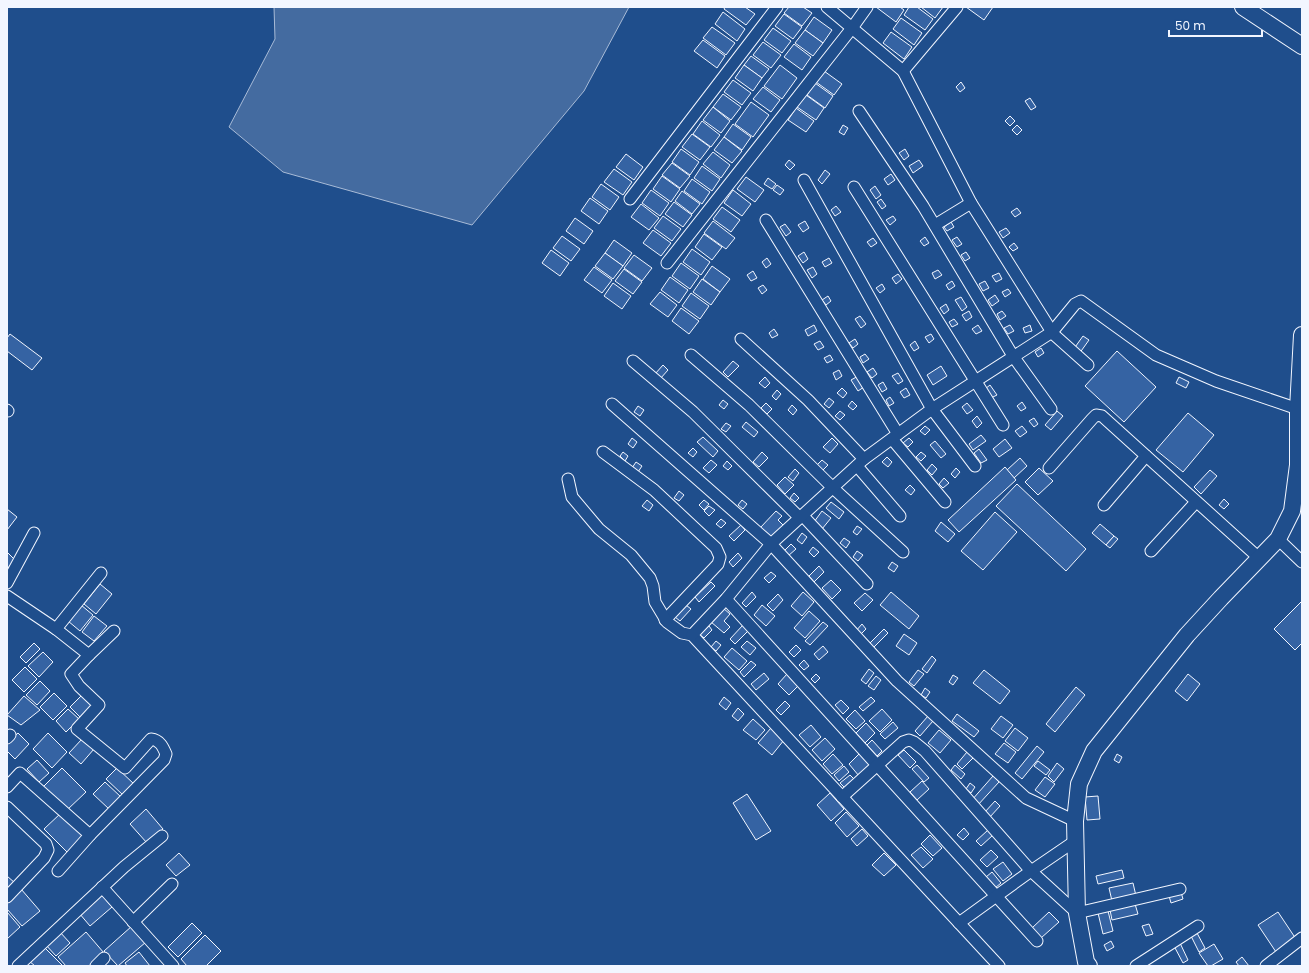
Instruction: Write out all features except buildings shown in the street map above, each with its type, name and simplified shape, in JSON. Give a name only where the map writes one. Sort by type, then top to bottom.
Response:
[{"type":"street","points":[[630,200],[777,7]]},
{"type":"street","points":[[827,7],[904,71],[971,203],[1051,332],[1088,365]]},
{"type":"street","points":[[667,263],[867,7]]},
{"type":"street","points":[[904,71],[957,7]]},
{"type":"street","points":[[1243,7],[1302,46]]},
{"type":"street","points":[[859,111],[935,225],[1013,356],[1051,409]]},
{"type":"street","points":[[804,180],[932,409],[974,466]]},
{"type":"street","points":[[854,187],[1003,426]]},
{"type":"street","points":[[935,225],[971,203]]},
{"type":"street","points":[[766,220],[895,437],[945,502]]},
{"type":"street","points":[[692,635],[726,599],[771,544],[860,462],[932,409],[1051,332],[1074,304],[1082,301],[1156,355],[1216,381],[1298,409]]},
{"type":"street","points":[[1089,966],[1086,962],[1077,913],[1075,821],[1079,784],[1094,751],[1187,635],[1278,538],[1292,511],[1298,466],[1298,409],[1302,335]]},
{"type":"street","points":[[741,340],[808,400],[860,462],[900,516]]},
{"type":"street","points":[[691,355],[749,405],[833,488],[903,552]]},
{"type":"street","points":[[633,361],[693,412],[801,517],[867,584]]},
{"type":"street","points":[[612,404],[771,544],[897,681],[1026,798],[1075,821]]},
{"type":"street","points":[[1049,468],[1096,415],[1102,416],[1258,558]]},
{"type":"street","points":[[603,452],[654,490],[716,548],[720,557],[718,564],[665,620]]},
{"type":"street","points":[[1104,506],[1146,456]]},
{"type":"street","points":[[568,479],[572,497],[599,529],[631,555],[650,578],[653,586],[655,602],[665,620],[682,633],[692,635],[999,966]]},
{"type":"street","points":[[1151,551],[1196,502]]},
{"type":"street","points":[[7,583],[34,533]]},
{"type":"street","points":[[1278,538],[1302,562]]},
{"type":"street","points":[[56,629],[100,573]]},
{"type":"street","points":[[7,596],[56,629],[89,655]]},
{"type":"street","points":[[726,599],[1037,941]]},
{"type":"street","points":[[58,871],[90,835],[164,760],[166,754],[163,747],[157,740],[151,739],[125,768],[77,729],[99,705],[79,686],[71,674],[114,630]]},
{"type":"street","points":[[842,797],[903,742],[909,740],[914,742],[925,751],[1031,871],[1077,913]]},
{"type":"street","points":[[7,787],[20,773],[90,835]]},
{"type":"street","points":[[7,807],[46,844],[48,850],[44,858],[7,897]]},
{"type":"street","points":[[18,966],[124,867],[162,836]]},
{"type":"street","points":[[959,922],[1075,841]]},
{"type":"street","points":[[133,922],[172,884]]},
{"type":"street","points":[[102,887],[173,966]]},
{"type":"street","points":[[1077,913],[1180,889]]},
{"type":"street","points":[[1136,966],[1198,926]]},
{"type":"street","points":[[1266,966],[1302,938]]},
{"type":"water","points":[[274,7],[629,7],[584,91],[472,225],[283,172],[229,127],[275,39]]}]
